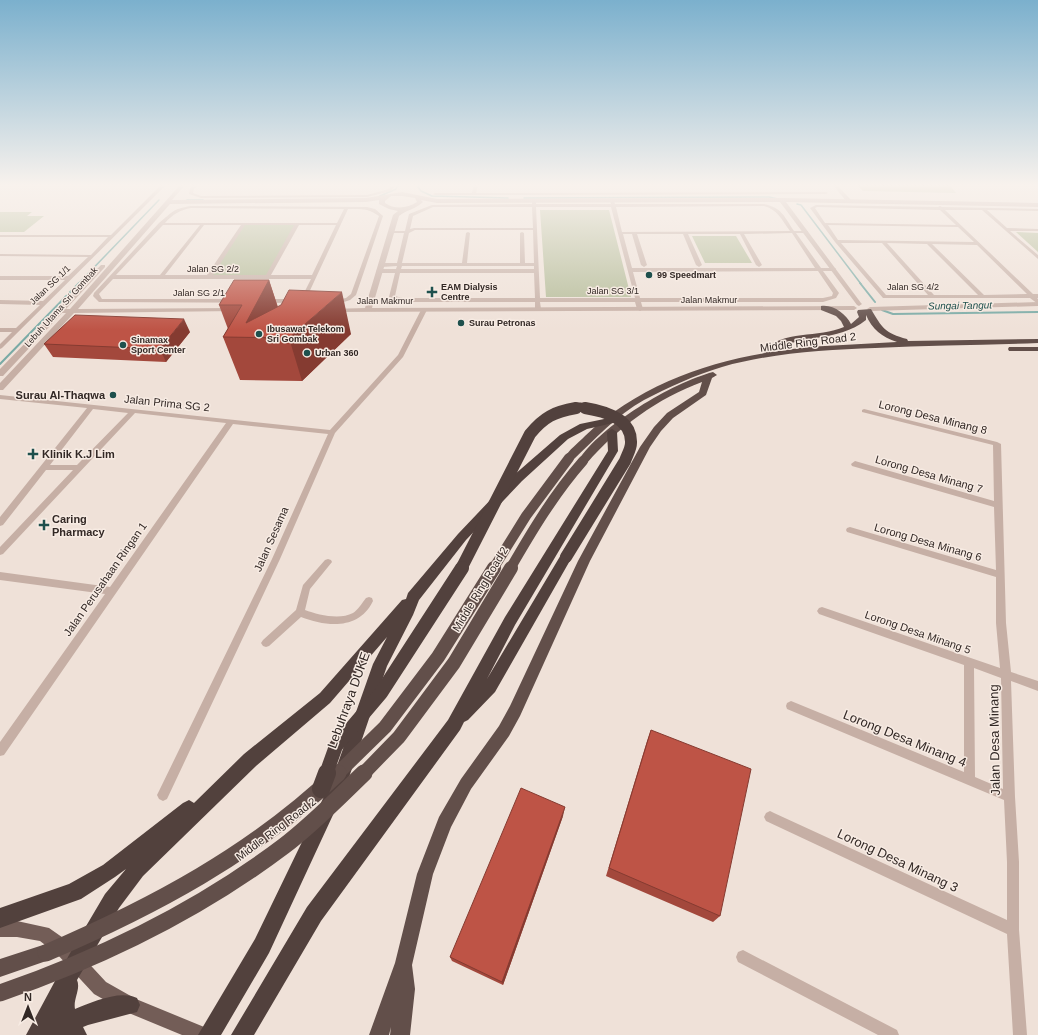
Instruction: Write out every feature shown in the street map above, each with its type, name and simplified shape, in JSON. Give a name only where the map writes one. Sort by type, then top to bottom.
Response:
[{"type":"highway","points":[[824,308],[840,315],[845,320],[848,328]]},
{"type":"highway","points":[[762,355],[771,347],[789,341],[848,328],[863,318],[863,309]]},
{"type":"highway","points":[[863,309],[881,332],[898,339],[918,344]]},
{"type":"highway","name":"Middle Ring Road 2","points":[[0,968],[46,953],[107,927],[181,888],[245,849],[273,829],[321,789],[386,727],[438,657],[526,516],[576,460],[590,452],[610,427],[635,401],[683,377],[727,363],[762,355],[838,346],[1038,341]]},
{"type":"highway","name":"Middle Ring Road 2","points":[[0,993],[46,977],[108,951],[195,905],[284,846],[329,808],[399,738],[454,663],[536,525],[565,482],[576,460],[579,446],[656,401],[708,376],[746,366],[821,354],[874,351],[1038,349]]},
{"type":"highway","points":[[1002,350],[1038,354]]},
{"type":"highway","points":[[379,1035],[404,963],[425,874],[445,823],[466,784],[504,731],[515,711],[584,561],[645,447],[654,432],[667,417],[679,406],[703,393],[708,376]]},
{"type":"highway","points":[[242,1035],[314,914],[454,725],[490,687],[566,557],[625,461],[631,445],[628,429],[614,416],[593,408],[580,407],[558,411],[540,422],[530,434],[517,457],[465,563],[381,692],[336,746],[321,789]]},
{"type":"highway","name":"Lebuhraya DUKE","points":[[209,1035],[262,946],[339,783],[380,664],[406,615],[413,597],[462,537],[518,478],[564,437],[584,426],[610,427]]},
{"type":"highway","points":[[454,725],[510,621],[613,451],[610,427]]},
{"type":"highway","points":[[0,918],[74,892],[109,871],[141,848],[325,698],[413,597]]},
{"type":"highway","points":[[37,1035],[76,962],[112,900],[137,870],[250,760]]},
{"type":"highway","points":[[66,1031],[64,1005],[69,982],[76,962]]},
{"type":"highway","points":[[400,1035],[406,989],[404,963]]},
{"type":"highway","points":[[66,1031],[85,1014],[105,1008],[130,1005]]},
{"type":"main road","points":[[0,929],[17,929],[43,934],[63,948],[100,988],[130,1005],[204,1035]]},
{"type":"street","name":"Jalan SG 1/1","points":[[0,347],[116,233]]},
{"type":"street","name":"Lebuh Utama Sri Gombak","points":[[0,374],[133,233]]},
{"type":"street","name":"Lebuh Utama Sri Gombak","points":[[0,388],[72,311],[141,233]]},
{"type":"street","points":[[112,277],[152,233]]},
{"type":"street","points":[[160,277],[195,233]]},
{"type":"street","points":[[209,277],[238,233]]},
{"type":"street","points":[[268,277],[292,233]]},
{"type":"street","points":[[302,304],[335,233]]},
{"type":"street","name":"Jalan SG 2/1","points":[[112,277],[96,294],[98,299],[105,301],[302,304],[341,301],[348,299],[353,295],[375,233]]},
{"type":"street","points":[[368,310],[391,233]]},
{"type":"street","points":[[399,268],[408,233]]},
{"type":"street","points":[[464,264],[468,233]]},
{"type":"street","points":[[522,233],[523,264]]},
{"type":"street","points":[[536,233],[538,309]]},
{"type":"street","points":[[621,233],[640,309]]},
{"type":"street","points":[[634,233],[644,265]]},
{"type":"street","points":[[685,233],[699,265]]},
{"type":"street","points":[[742,233],[759,265]]},
{"type":"street","points":[[793,233],[818,267]]},
{"type":"street","points":[[807,233],[863,309]]},
{"type":"street","name":"Jalan SG 4/2","points":[[831,233],[884,296],[1038,296]]},
{"type":"street","points":[[967,233],[1038,303]]},
{"type":"street","points":[[1011,233],[1038,258]]},
{"type":"street","points":[[0,236],[113,236]]},
{"type":"street","points":[[837,242],[978,244]]},
{"type":"street","points":[[883,242],[932,296]]},
{"type":"street","points":[[928,243],[982,296]]},
{"type":"street","points":[[127,250],[137,250]]},
{"type":"street","points":[[0,255],[92,256]]},
{"type":"street","points":[[399,268],[464,264],[537,264]]},
{"type":"street","points":[[629,268],[644,265],[699,265],[719,267],[759,265],[833,269]]},
{"type":"street","points":[[629,268],[818,267]]},
{"type":"street","name":"Jalan SG 3/1","points":[[399,268],[392,294],[395,298],[402,300],[823,300],[831,298],[835,296],[836,293],[818,267]]},
{"type":"street","points":[[380,268],[537,271]]},
{"type":"street","name":"Jalan SG 2/2","points":[[112,277],[314,277]]},
{"type":"street","points":[[0,278],[70,278]]},
{"type":"street","points":[[82,299],[87,305],[97,311]]},
{"type":"street","points":[[0,302],[44,303]]},
{"type":"street","name":"Jalan Makmur","points":[[326,310],[863,309],[1038,303]]},
{"type":"street","points":[[60,311],[239,310]]},
{"type":"street","name":"Jalan Sesama","points":[[163,795],[276,559],[332,432],[401,356],[424,310]]},
{"type":"street","points":[[60,323],[97,311]]},
{"type":"street","points":[[0,330],[17,330]]},
{"type":"street","points":[[0,405],[3,398]]},
{"type":"street","name":"Jalan Prima SG 2","points":[[3,398],[332,432]]},
{"type":"street","points":[[0,524],[90,407]]},
{"type":"street","points":[[0,552],[133,411]]},
{"type":"street","name":"Lorong Desa Minang 8","points":[[864,411],[997,444]]},
{"type":"street","name":"Jalan Perusahaan Ringan 1","points":[[0,751],[231,421]]},
{"type":"street","name":"Jalan Desa Minang","points":[[997,444],[1000,575],[1006,675],[1009,797],[1013,862],[1013,930],[1020,1035]]},
{"type":"street","name":"Lorong Desa Minang 7","points":[[854,464],[998,504]]},
{"type":"street","points":[[44,467],[79,468]]},
{"type":"street","name":"Lorong Desa Minang 6","points":[[850,530],[1000,575]]},
{"type":"street","points":[[266,643],[300,612],[306,588],[328,562]]},
{"type":"street","points":[[0,576],[111,591]]},
{"type":"street","points":[[300,612],[312,618],[333,620],[354,617],[369,602]]},
{"type":"street","name":"Lorong Desa Minang 5","points":[[822,611],[1038,686]]},
{"type":"street","points":[[969,663],[970,780]]},
{"type":"street","name":"Lorong Desa Minang 4","points":[[791,706],[1009,797]]},
{"type":"street","name":"Lorong Desa Minang 3","points":[[770,817],[1013,930]]},
{"type":"street","points":[[743,957],[892,1035]]},
{"type":"green space","points":[[238,233],[292,233],[268,277],[209,277]]},
{"type":"green space","points":[[542,233],[615,233],[631,297],[546,297]]},
{"type":"green space","points":[[1017,233],[1038,233],[1038,252]]},
{"type":"green space","points":[[692,236],[736,236],[752,263],[705,263]]},
{"type":"building","points":[[234,280],[269,280],[246,323],[281,305],[289,290],[342,292],[289,338],[223,337],[242,305],[219,305]]},
{"type":"building","points":[[75,315],[184,319],[160,349],[44,344]]},
{"type":"building","points":[[651,730],[751,769],[720,916],[609,868]]},
{"type":"building","points":[[521,788],[565,807],[502,982],[450,957]]},
{"type":"waterway","points":[[78,284],[127,233]]},
{"type":"waterway","name":"Sungai Tangut","points":[[822,233],[861,284]]},
{"type":"waterway","points":[[0,364],[79,283]]},
{"type":"waterway","name":"Sungai Tangut","points":[[860,283],[875,302]]},
{"type":"waterway","name":"Sungai Tangut","points":[[882,310],[893,314],[1038,312]]},
{"type":"place","name":"99 Speedmart","points":[[649,275]]},
{"type":"place","name":"EAM Dialysis Centre","points":[[432,292]]},
{"type":"place","name":"Surau Petronas","points":[[461,323]]},
{"type":"place","name":"Ibusawat Telekom Sri Gombak","points":[[259,334]]},
{"type":"place","name":"Sinamax Sport Center","points":[[123,345]]},
{"type":"place","name":"Urban 360","points":[[307,353]]},
{"type":"place","name":"Surau Al-Thaqwa","points":[[113,395]]},
{"type":"place","name":"Klinik K.J Lim","points":[[33,454]]},
{"type":"place","name":"Caring Pharmacy","points":[[44,525]]}]
